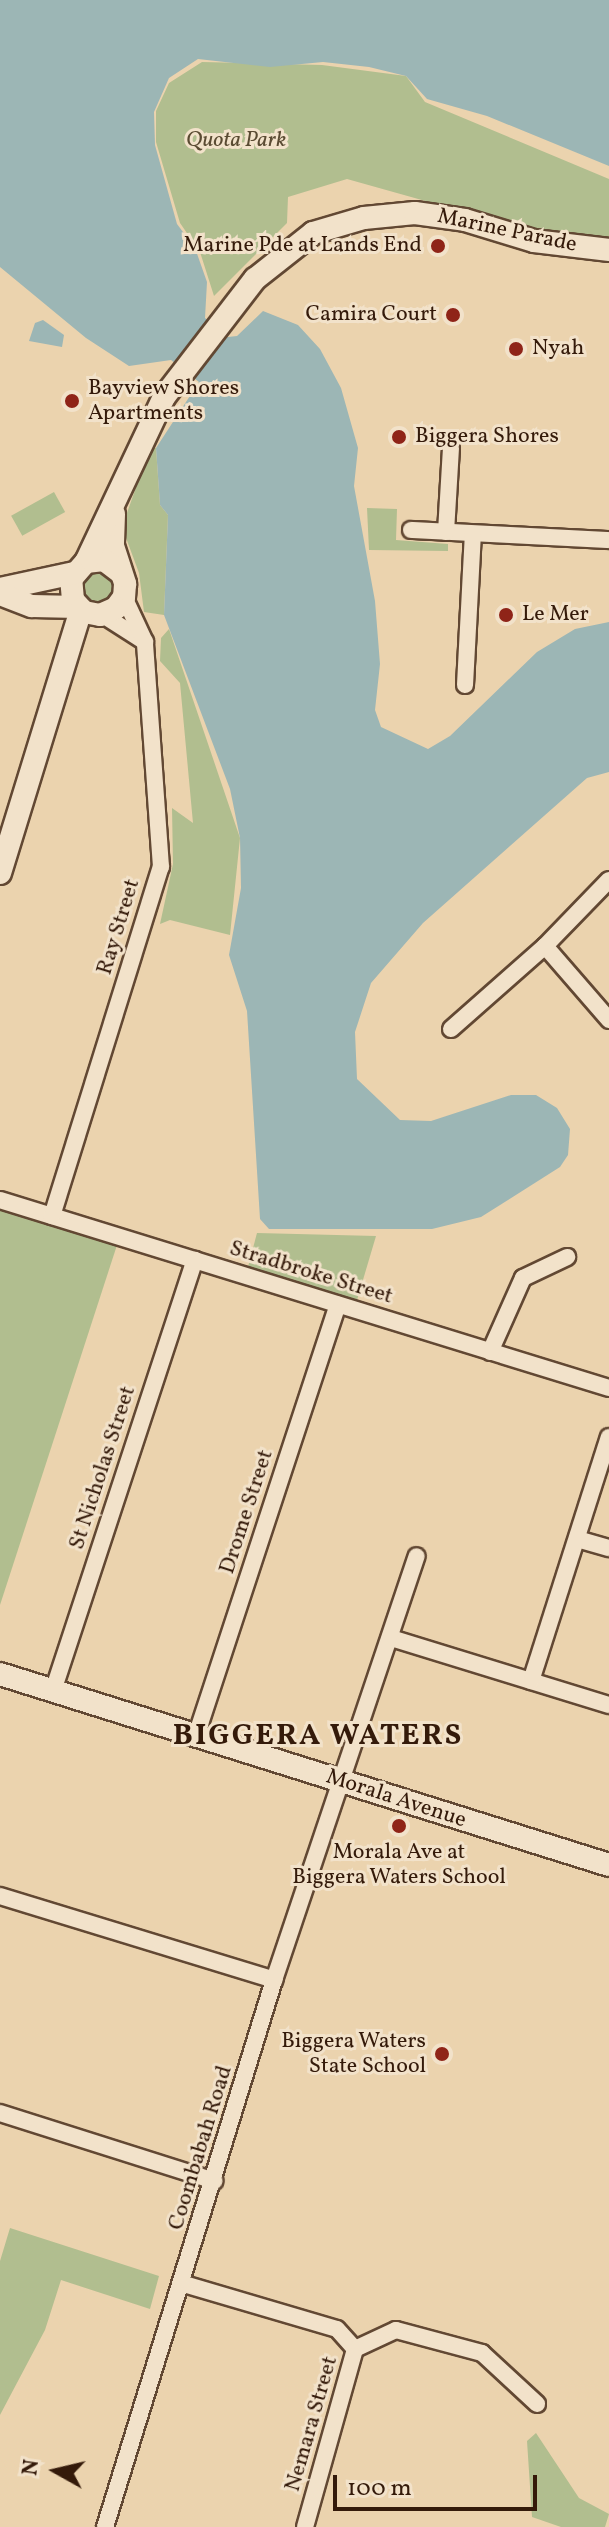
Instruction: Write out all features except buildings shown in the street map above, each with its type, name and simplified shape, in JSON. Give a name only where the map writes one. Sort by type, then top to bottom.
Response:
[{"type":"main road","name":"Marine Parade","points":[[80,568],[116,501],[147,425],[181,375],[255,279],[289,248],[313,233],[364,218],[443,215],[534,241],[609,250]]},
{"type":"main road","name":"Marine Parade","points":[[116,501],[113,546],[121,573]]},
{"type":"main road","points":[[0,592],[104,560],[121,573],[124,597],[90,612],[32,606]]},
{"type":"main road","points":[[80,568],[70,593],[90,612]]},
{"type":"main road","points":[[0,592],[55,617],[68,645]]},
{"type":"main road","points":[[58,690],[68,645],[90,612]]},
{"type":"main road","points":[[0,873],[58,690],[90,612]]},
{"type":"main road","name":"Morala Avenue","points":[[0,1674],[197,1733],[341,1783],[609,1865]]},
{"type":"street","points":[[446,532],[451,448]]},
{"type":"street","points":[[411,530],[609,540]]},
{"type":"street","points":[[465,685],[473,534]]},
{"type":"street","name":"Ray Street","points":[[52,1216],[161,867],[145,642],[124,597]]},
{"type":"street","points":[[90,612],[145,642]]},
{"type":"street","points":[[451,1029],[545,946],[609,880]]},
{"type":"street","points":[[545,946],[609,1020]]},
{"type":"street","name":"Stradbroke Street","points":[[0,1200],[609,1388]]},
{"type":"street","points":[[490,1352],[523,1278],[567,1257]]},
{"type":"street","name":"St Nicholas Street","points":[[53,1691],[195,1260]]},
{"type":"street","name":"Drome Street","points":[[197,1733],[338,1305]]},
{"type":"street","points":[[531,1681],[609,1437]]},
{"type":"street","points":[[577,1539],[609,1548]]},
{"type":"street","name":"Coombabah Road","points":[[105,2527],[184,2284],[274,1980],[417,1556]]},
{"type":"street","points":[[391,1638],[609,1705]]},
{"type":"street","points":[[0,1896],[274,1980]]},
{"type":"street","points":[[0,2113],[214,2181]]},
{"type":"street","points":[[184,2284],[337,2329],[355,2349]]},
{"type":"street","name":"Nemara Street","points":[[305,2527],[355,2349],[396,2330],[482,2353],[537,2404]]},
{"type":"green space","name":"Quota Park","points":[[202,62],[322,65],[406,76],[425,102],[609,179],[609,244],[561,239],[347,179],[288,197],[287,223],[214,296],[200,252],[180,223],[156,142],[156,111],[169,83]]},
{"type":"green space","points":[[150,448],[156,448],[160,505],[168,515],[164,615],[144,612],[139,573],[122,527]]},
{"type":"green space","points":[[54,492],[65,512],[22,536],[11,516]]},
{"type":"green space","points":[[367,508],[397,509],[396,540],[448,544],[448,551],[369,550]]},
{"type":"green space","points":[[97,570],[109,575],[114,587],[109,599],[97,604],[85,599],[80,587],[85,575]]},
{"type":"green space","points":[[169,629],[240,838],[230,935],[170,920],[160,924],[173,864],[172,808],[193,823],[180,683],[160,661],[161,638]]},
{"type":"green space","points":[[0,1204],[118,1242],[0,1605]]},
{"type":"green space","points":[[257,1233],[376,1236],[357,1300],[248,1267]]},
{"type":"green space","points":[[10,2228],[159,2276],[150,2309],[61,2280],[45,2330],[0,2415],[0,2261]]},
{"type":"green space","points":[[536,2433],[579,2498],[609,2514],[605,2527],[561,2527],[532,2517],[527,2441]]},
{"type":"water","points":[[0,0],[609,0],[609,166],[487,116],[427,99],[406,76],[369,67],[323,62],[270,67],[198,59],[169,78],[154,112],[155,145],[177,224],[195,248],[207,282],[205,318],[228,337],[237,336],[263,311],[298,325],[320,349],[341,388],[358,448],[354,486],[375,601],[380,664],[375,710],[381,727],[428,749],[450,736],[537,652],[575,629],[609,622],[609,772],[587,778],[423,923],[371,983],[355,1032],[357,1079],[400,1120],[431,1121],[511,1095],[536,1095],[557,1108],[570,1129],[568,1155],[560,1167],[481,1217],[432,1229],[269,1229],[260,1219],[247,1011],[229,955],[241,888],[240,838],[230,789],[164,615],[168,515],[160,505],[156,448],[199,382],[171,360],[129,366],[86,338],[0,267]]},
{"type":"water","points":[[43,320],[64,335],[62,347],[29,341],[35,323]]},
{"type":"place","name":"Marine Pde at Lands End","points":[[438,246]]},
{"type":"place","name":"Camira Court","points":[[453,315]]},
{"type":"place","name":"Nyah","points":[[516,349]]},
{"type":"place","name":"Bayview Shores Apartments","points":[[72,401]]},
{"type":"place","name":"Biggera Shores","points":[[399,437]]},
{"type":"place","name":"Le Mer","points":[[506,615]]},
{"type":"place","name":"Morala Ave at Biggera Waters School","points":[[399,1826]]},
{"type":"place","name":"Biggera Waters State School","points":[[442,2054]]},
{"type":"district","name":"BIGGERA WATERS","points":[[318,1736]]}]
